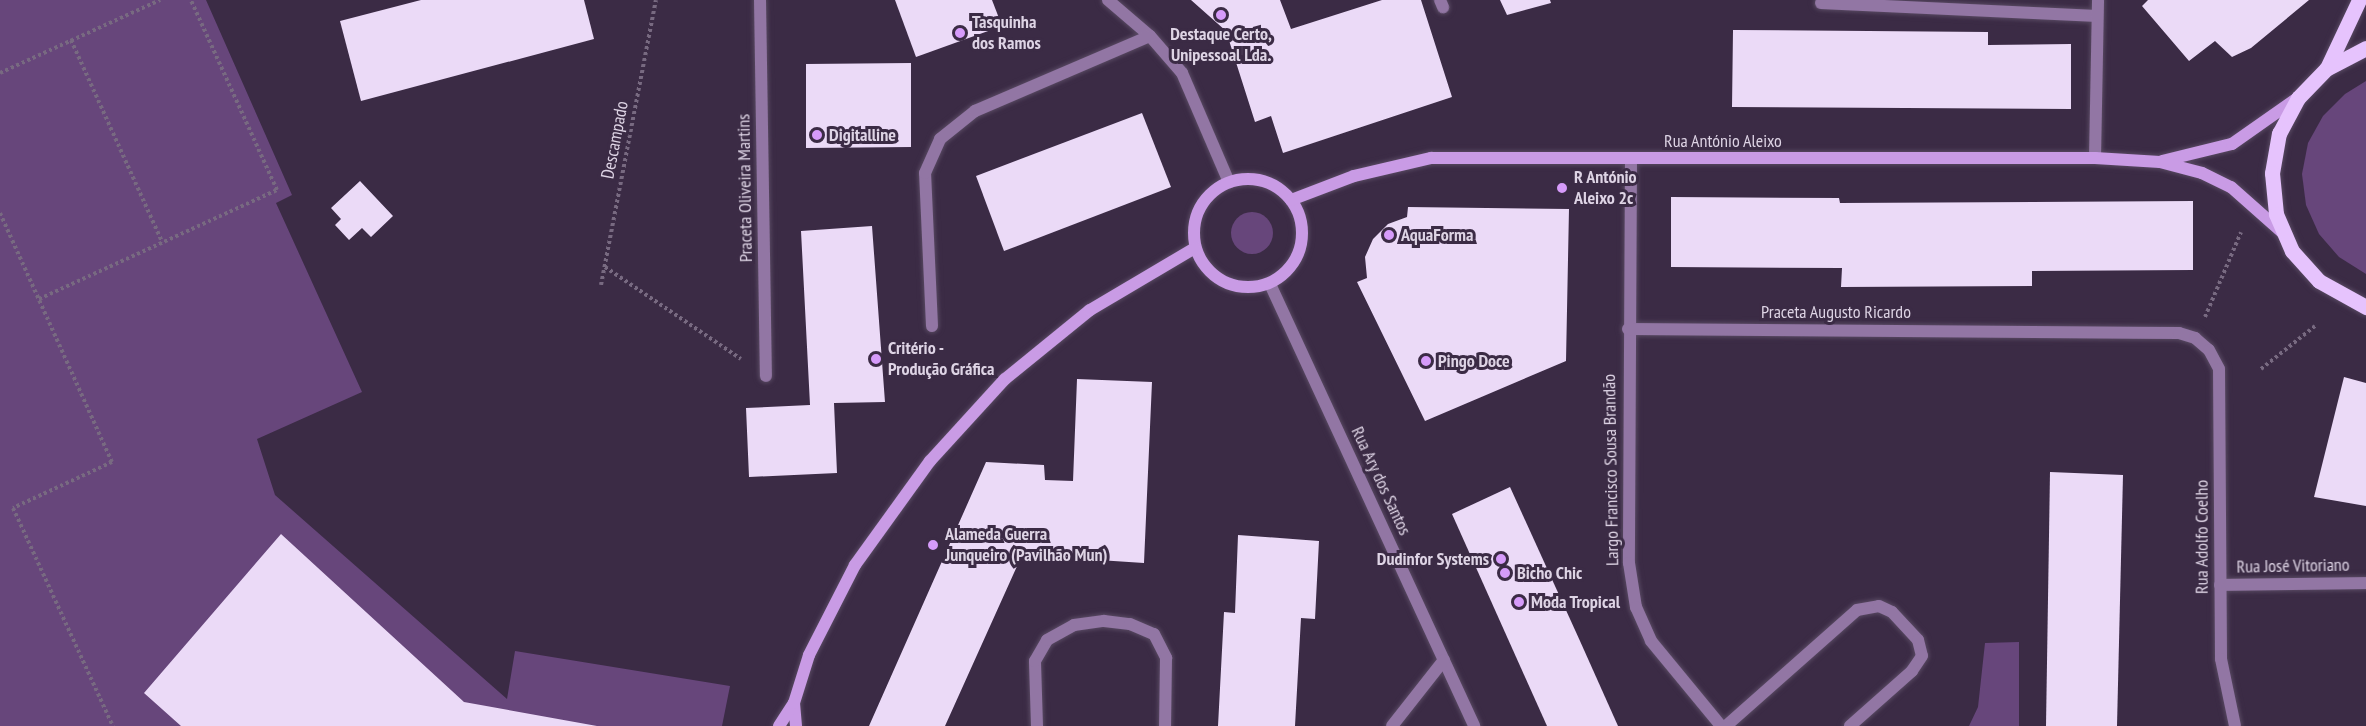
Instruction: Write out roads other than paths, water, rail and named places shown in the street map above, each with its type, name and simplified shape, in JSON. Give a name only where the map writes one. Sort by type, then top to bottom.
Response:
[{"type":"main road","points":[[2326,69],[2359,0]]},
{"type":"main road","points":[[2366,48],[2326,69],[2298,98],[2273,153],[2272,194],[2283,233],[2304,267],[2319,281],[2366,307]]},
{"type":"street","name":"Praceta Oliveira Martins","points":[[760,0],[766,376]]},
{"type":"street","points":[[1108,0],[1150,36],[1182,73],[1229,182]]},
{"type":"street","points":[[2095,158],[2098,0]]},
{"type":"street","points":[[1821,3],[2097,16]]},
{"type":"street","points":[[932,326],[925,173],[940,139],[975,111],[1150,36]]},
{"type":"street","name":"Rua António Aleixo","points":[[2160,162],[2232,144],[2298,98]]},
{"type":"street","name":"Rua António Aleixo","points":[[1291,200],[1354,176],[1431,158],[2095,158],[2160,162],[2202,173],[2231,187],[2283,233]]},
{"type":"street","points":[[1628,329],[1631,159]]},
{"type":"street","points":[[1252,178],[1274,185],[1291,200],[1301,218],[1300,247],[1286,273],[1270,284],[1251,288],[1233,286],[1216,278],[1203,265],[1195,248],[1193,232],[1203,201],[1229,182],[1252,178]]},
{"type":"street","points":[[779,726],[794,703],[808,655],[855,565],[930,461],[1005,379],[1090,310],[1195,248]]},
{"type":"street","name":"Rua Ary dos Santos","points":[[1270,284],[1474,726]]},
{"type":"street","name":"Praceta Augusto Ricardo","points":[[1628,329],[2179,333],[2195,338],[2209,350]]},
{"type":"street","name":"Largo Francisco Sousa Brandão","points":[[1628,329],[1629,563],[1636,607],[1651,641],[1721,726]]},
{"type":"street","name":"Rua Adolfo Coelho","points":[[2209,350],[2220,376],[2222,659],[2235,726]]},
{"type":"street","name":"Rua José Vitoriano","points":[[2220,585],[2366,583]]},
{"type":"street","points":[[1726,726],[1857,610],[1879,606],[1892,612],[1918,640],[1922,656],[1912,671],[1850,726]]},
{"type":"street","points":[[1037,726],[1035,661],[1047,640],[1074,625],[1104,621],[1130,624],[1154,634],[1166,658],[1165,726]]},
{"type":"street","points":[[1392,726],[1444,660]]},
{"type":"street","points":[[794,703],[796,726]]},
{"type":"place","name":"Destaque Certo, Unipessoal Lda.","points":[[1221,15]]},
{"type":"place","name":"Tasquinha dos Ramos","points":[[960,33]]},
{"type":"place","name":"Digitalline","points":[[817,135]]},
{"type":"place","name":"R António Aleixo 2c","points":[[1562,188]]},
{"type":"place","name":"AquaForma","points":[[1389,235]]},
{"type":"place","name":"Critério - Produção Gráfica","points":[[876,359]]},
{"type":"place","name":"Pingo Doce","points":[[1426,361]]},
{"type":"place","name":"Alameda Guerra Junqueiro (Pavilhão Mun)","points":[[933,545]]},
{"type":"place","name":"Dudinfor Systems","points":[[1501,559]]},
{"type":"place","name":"Bicho Chic","points":[[1505,573]]},
{"type":"place","name":"Moda Tropical","points":[[1519,602]]}]
